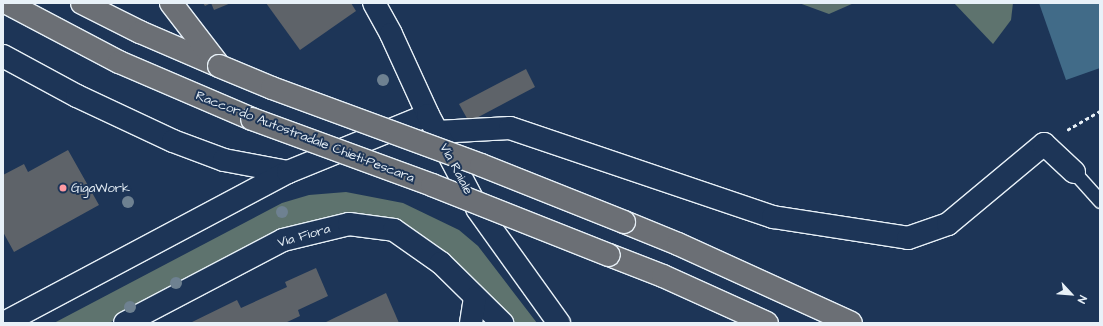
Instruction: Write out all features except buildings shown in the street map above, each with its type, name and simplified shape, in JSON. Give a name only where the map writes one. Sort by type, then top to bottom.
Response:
[{"type":"highway","name":"Raccordo Autostradale Chieti-Pescara","points":[[7,3],[119,62],[252,119],[432,185],[663,276],[767,323]]},
{"type":"highway","points":[[82,3],[140,32],[272,88],[482,165],[624,222],[821,308],[851,323]]},
{"type":"highway","points":[[171,3],[189,29],[219,66]]},
{"type":"street","name":"Via Raiale","points":[[374,3],[391,34],[432,123],[478,210],[559,323]]},
{"type":"street","points":[[3,56],[77,96],[173,141],[224,160],[288,172]]},
{"type":"street","points":[[4,323],[288,172],[432,123],[510,128],[773,217],[908,238],[948,224],[1044,144],[1074,172]]},
{"type":"street","name":"Via Fiora","points":[[125,323],[283,240],[349,224],[394,230],[442,263],[475,298],[502,323]]},
{"type":"street","points":[[471,323],[475,298]]},
{"type":"lane","points":[[1074,172],[1100,201]]},
{"type":"path","points":[[1044,144],[1100,111]]},
{"type":"green space","points":[[799,3],[854,3],[829,14]]},
{"type":"green space","points":[[954,3],[1013,3],[1011,20],[993,44]]},
{"type":"green space","points":[[346,192],[403,203],[459,230],[478,246],[537,323],[513,323],[450,258],[400,223],[284,231],[109,323],[54,323],[282,203],[309,195]]},
{"type":"water","points":[[1039,3],[1100,3],[1100,68],[1066,80]]},
{"type":"place","name":"GigaWork","points":[[63,188]]}]
